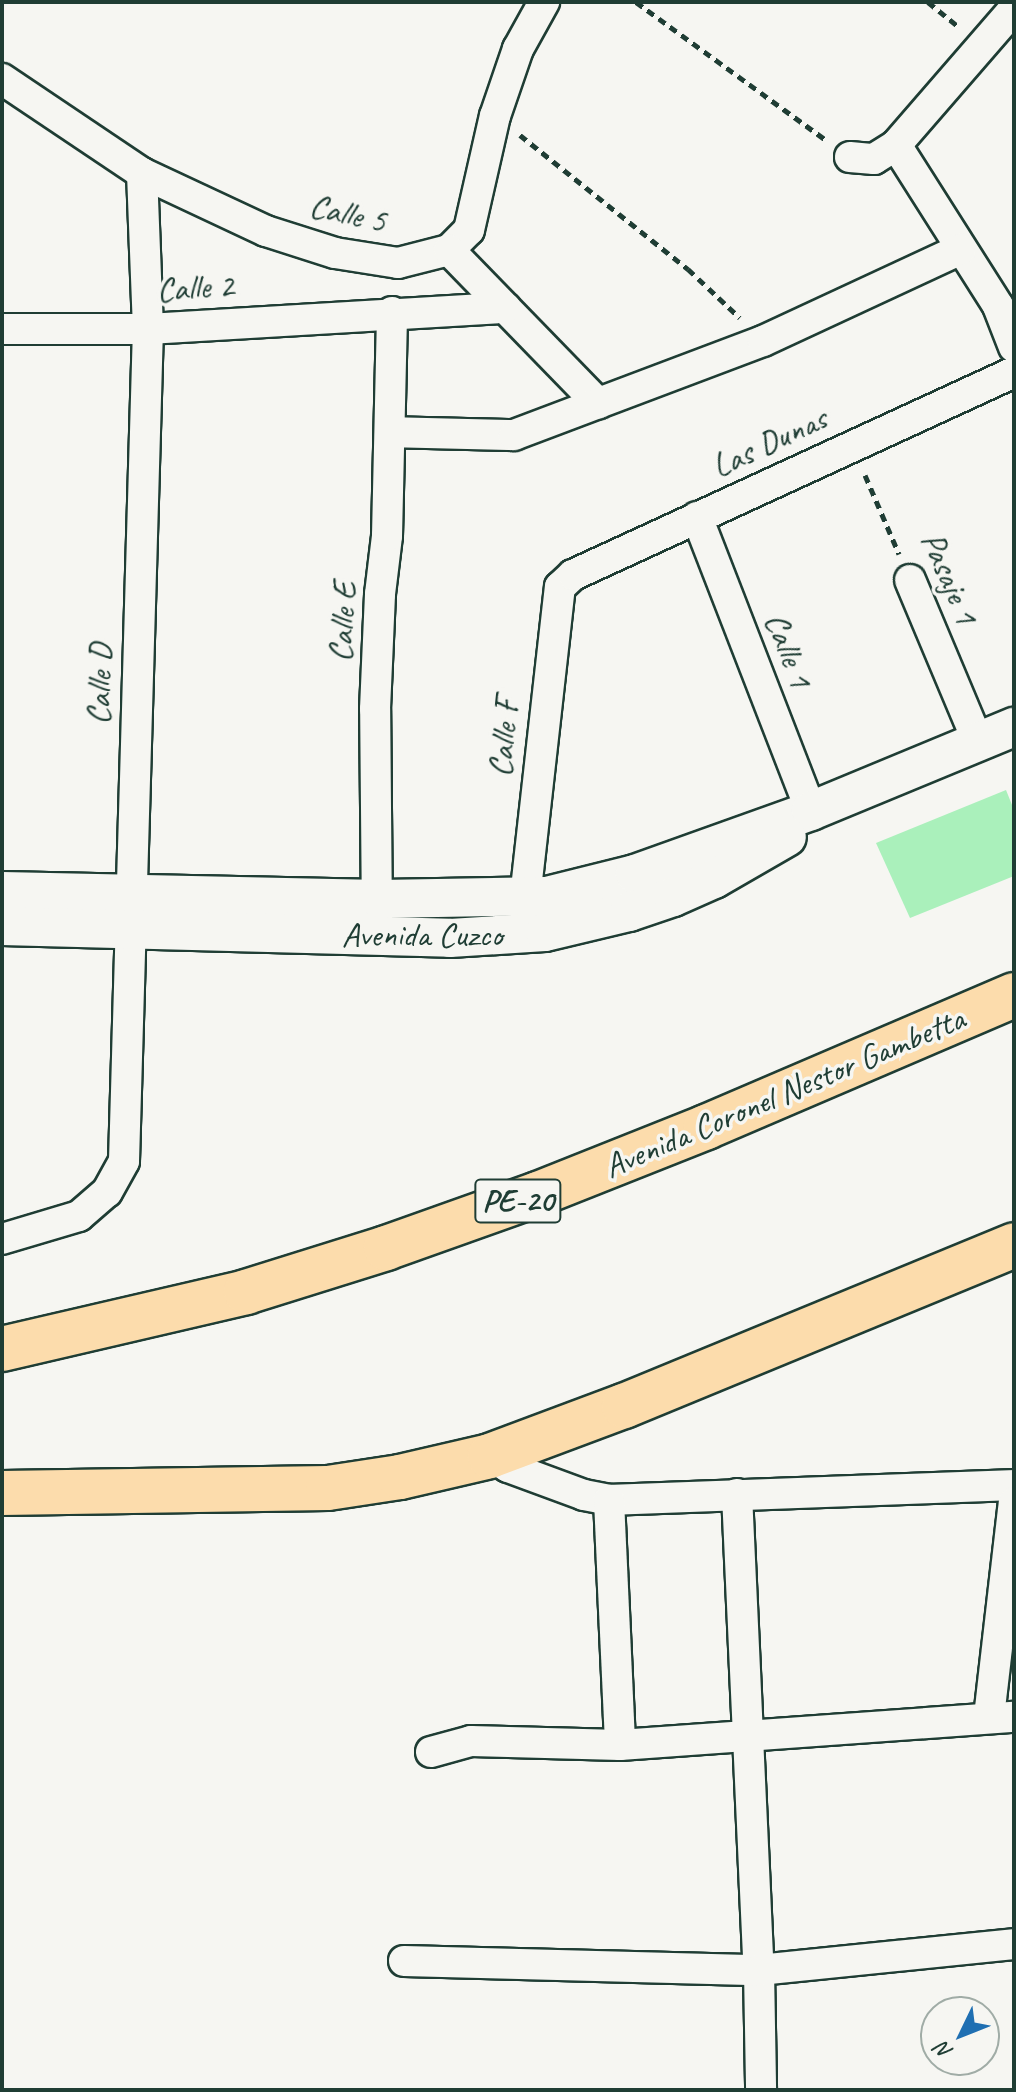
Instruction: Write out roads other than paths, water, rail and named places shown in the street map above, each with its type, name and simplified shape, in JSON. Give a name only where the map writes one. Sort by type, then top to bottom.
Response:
[{"type":"highway","name":"Avenida Coronel Nestor Gambetta","points":[[2,1349],[246,1292],[386,1248],[538,1194],[706,1127],[1014,995]]},
{"type":"highway","points":[[2,1493],[328,1488],[400,1477],[490,1456],[624,1406],[1014,1245]]},
{"type":"street","points":[[544,2],[518,49],[495,116],[469,230],[449,250],[598,403]]},
{"type":"street","points":[[850,157],[874,159],[896,145],[1014,9]]},
{"type":"street","name":"Calle 5","points":[[2,79],[142,173],[266,231],[335,253],[398,263],[449,250]]},
{"type":"street","points":[[896,145],[998,306],[1014,347]]},
{"type":"street","name":"Calle D","points":[[2,1239],[79,1216],[107,1192],[124,1161],[148,329],[142,173]]},
{"type":"street","points":[[390,432],[514,435],[763,341],[961,249]]},
{"type":"street","name":"Calle 2","points":[[2,329],[148,329],[392,312],[505,308]]},
{"type":"street","name":"Calle E","points":[[376,937],[380,899],[375,709],[380,594],[387,536],[392,312]]},
{"type":"street","name":"Las Dunas","points":[[560,587],[573,575],[1014,372]]},
{"type":"street","name":"Calle 1","points":[[697,517],[811,811]]},
{"type":"street","name":"Pasaje 1","points":[[910,580],[978,742]]},
{"type":"street","name":"Calle F","points":[[525,898],[560,587]]},
{"type":"street","name":"Avenida Cuzco","points":[[2,926],[131,913],[380,899],[525,898],[603,884],[811,811],[1014,727]]},
{"type":"street","name":"Avenida Cuzco","points":[[2,891],[131,913],[376,937],[514,935],[574,926],[673,897],[785,838],[811,811]]},
{"type":"street","points":[[490,1456],[584,1495],[609,1500],[1014,1485]]},
{"type":"street","points":[[737,1494],[759,1970],[761,2090]]},
{"type":"street","points":[[609,1500],[620,1745]]},
{"type":"street","points":[[431,1752],[471,1741],[620,1745],[1001,1717],[1014,1502]]},
{"type":"street","points":[[404,1961],[759,1970],[1014,1944]]}]
